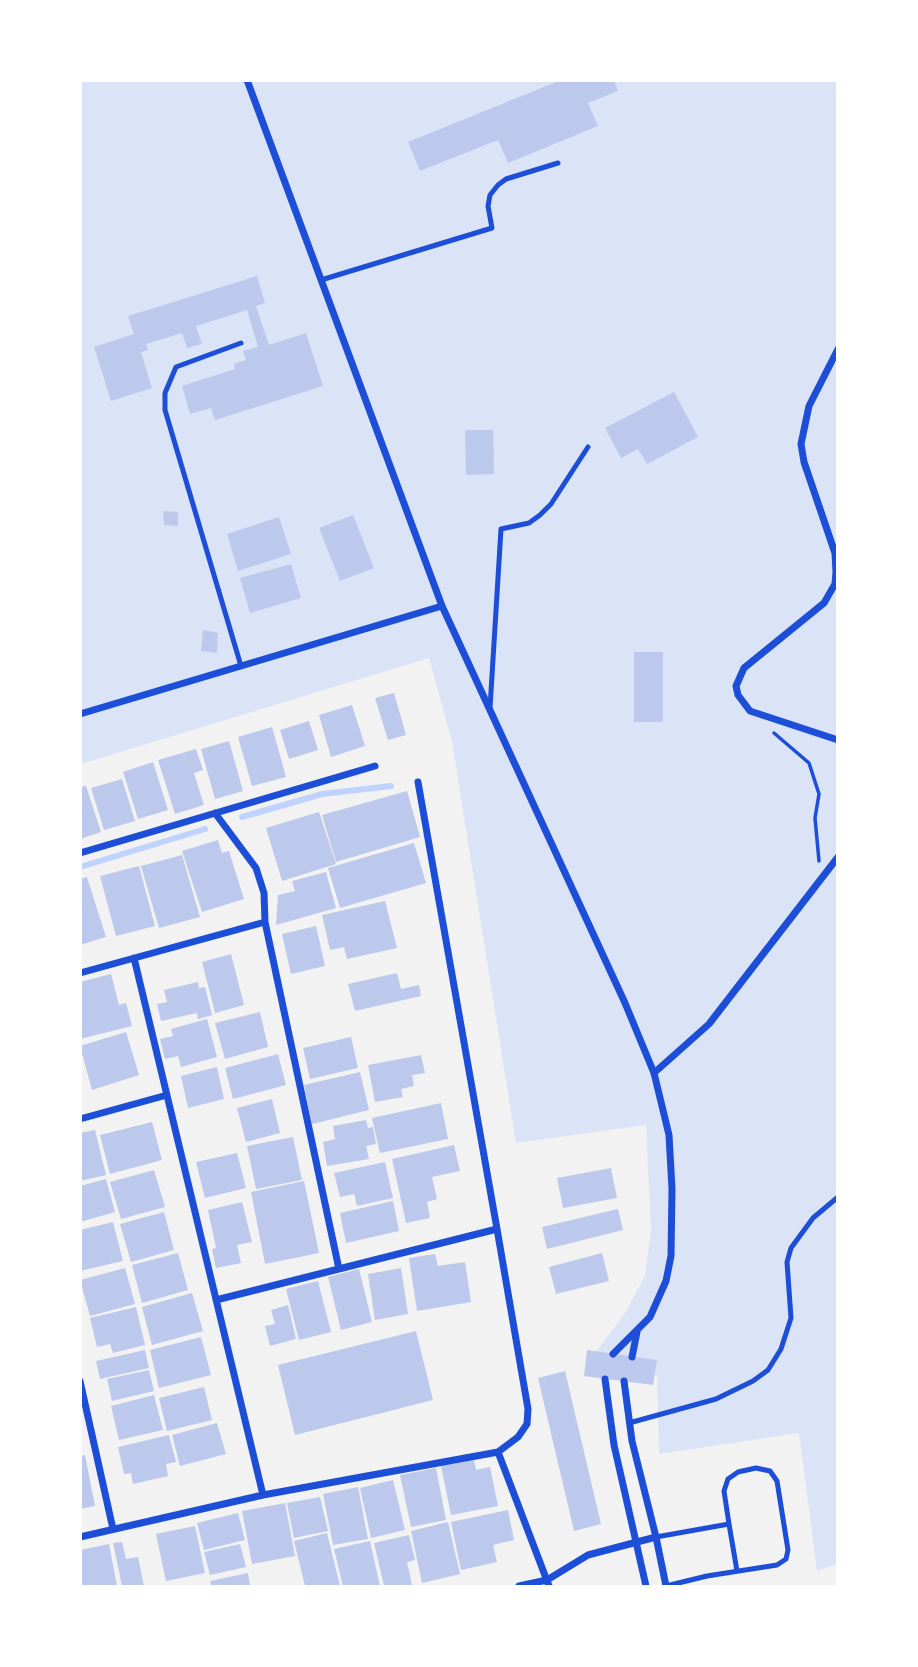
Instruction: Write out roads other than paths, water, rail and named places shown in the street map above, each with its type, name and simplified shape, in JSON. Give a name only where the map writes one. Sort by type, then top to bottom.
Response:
[{"type":"street","points":[[247,80],[442,606],[625,1003],[654,1073],[669,1135],[672,1189],[671,1256],[666,1281],[656,1305],[638,1331],[613,1354]]},
{"type":"street","points":[[838,349],[809,406],[801,444],[804,462],[835,553],[835,584],[824,603],[744,668],[736,686],[738,695],[750,711],[767,719],[838,740]]},
{"type":"street","points":[[80,714],[442,606]]},
{"type":"street","points":[[80,853],[375,766]]},
{"type":"street","points":[[80,1537],[262,1495],[498,1452],[518,1437],[527,1424],[527,1409],[497,1230],[418,782]]},
{"type":"street","points":[[215,813],[256,868],[264,893],[265,922],[339,1269]]},
{"type":"street","points":[[654,1073],[709,1024],[838,857]]},
{"type":"street","points":[[80,973],[265,922]]},
{"type":"street","points":[[134,958],[262,1495]]},
{"type":"street","points":[[80,1119],[167,1095]]},
{"type":"street","points":[[216,1300],[497,1230]]},
{"type":"street","points":[[632,1357],[638,1331]]},
{"type":"street","points":[[606,1379],[614,1445],[646,1587]]},
{"type":"street","points":[[81,1381],[113,1529]]},
{"type":"street","points":[[624,1381],[629,1423],[666,1586]]},
{"type":"street","points":[[498,1452],[548,1583]]},
{"type":"street","points":[[519,1587],[548,1583],[588,1555],[656,1537]]},
{"type":"lane","points":[[321,280],[492,228],[488,206],[490,195],[498,185],[506,179],[558,163]]},
{"type":"lane","points":[[241,342],[176,367],[165,393],[164,410],[241,666]]},
{"type":"lane","points":[[490,709],[501,529],[529,523],[540,515],[551,504],[588,447]]},
{"type":"lane","points":[[629,1423],[716,1399],[753,1381],[768,1370],[781,1349],[791,1318],[787,1262],[791,1248],[813,1218],[838,1198]]},
{"type":"lane","points":[[666,1586],[776,1565],[786,1559],[788,1550],[777,1481],[770,1471],[756,1468],[738,1472],[727,1479],[724,1491],[737,1571]]},
{"type":"lane","points":[[656,1537],[729,1524]]},
{"type":"waterway","points":[[242,817],[322,794],[391,786]]},
{"type":"waterway","points":[[80,867],[205,829]]}]
